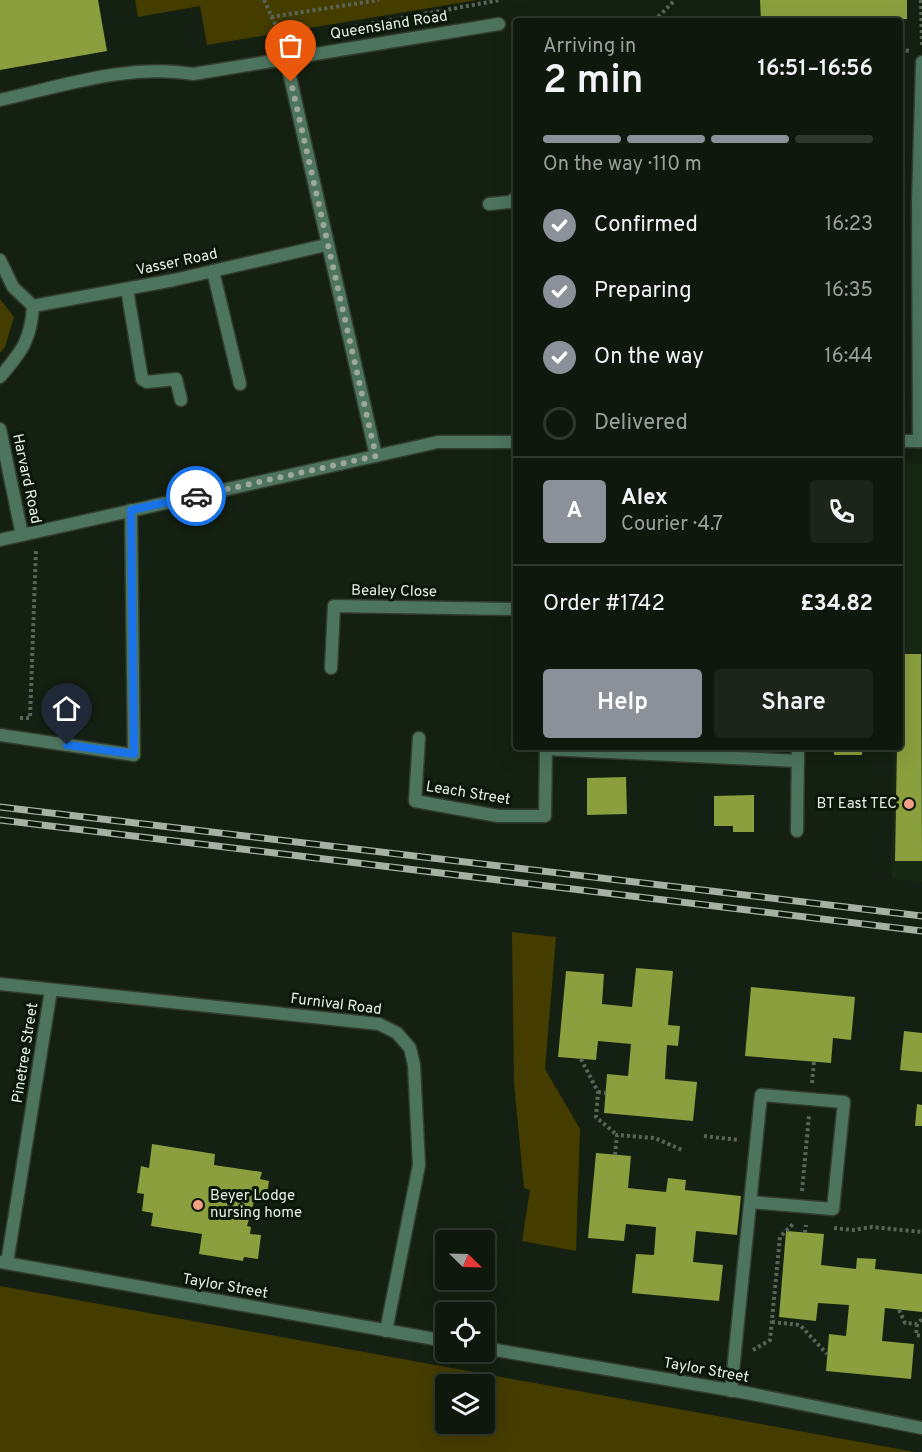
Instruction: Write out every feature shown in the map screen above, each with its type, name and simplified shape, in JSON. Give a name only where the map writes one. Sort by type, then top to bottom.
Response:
[{"type":"street","name":"Queensland Road","points":[[0,99],[106,77],[168,70],[193,75],[499,24]]},
{"type":"street","points":[[286,58],[326,245],[376,456]]},
{"type":"street","points":[[903,441],[921,441],[922,62]]},
{"type":"street","points":[[489,204],[513,200]]},
{"type":"street","name":"Vasser Road","points":[[33,306],[127,289],[326,245]]},
{"type":"street","points":[[0,260],[13,287],[33,306],[32,319],[23,348],[15,362],[0,377]]},
{"type":"street","points":[[213,271],[240,384]]},
{"type":"street","points":[[127,289],[142,379],[147,382],[176,379],[181,400]]},
{"type":"street","name":"Harvard Road","points":[[0,429],[22,535]]},
{"type":"street","points":[[0,540],[438,442],[513,442]]},
{"type":"street","points":[[0,735],[134,754],[131,510]]},
{"type":"street","name":"Bealey Close","points":[[331,668],[334,606],[513,609]]},
{"type":"street","name":"Leach Street","points":[[419,738],[416,801],[498,816],[545,816],[546,750]]},
{"type":"street","points":[[585,750],[798,761]]},
{"type":"street","points":[[797,831],[798,750]]},
{"type":"street","name":"Furnival Road","points":[[0,984],[379,1024],[388,1027],[404,1039],[410,1048],[414,1065],[418,1165],[386,1331]]},
{"type":"street","name":"Pinetree Street","points":[[3,1263],[51,990]]},
{"type":"street","points":[[730,1390],[761,1095],[844,1102],[833,1209],[751,1202]]},
{"type":"street","name":"Taylor Street","points":[[3,1263],[435,1339]]},
{"type":"street","name":"Taylor Street","points":[[495,1350],[730,1390],[922,1428]]},
{"type":"path","points":[[264,0],[283,40],[286,58]]},
{"type":"path","points":[[271,17],[380,0]]},
{"type":"path","points":[[340,30],[500,0]]},
{"type":"path","points":[[657,18],[675,0]]},
{"type":"path","points":[[921,0],[922,62]]},
{"type":"path","points":[[283,40],[295,38]]},
{"type":"path","points":[[903,49],[922,62]]},
{"type":"path","points":[[10,718],[30,718],[37,531]]},
{"type":"path","points":[[581,1059],[598,1092],[597,1117],[617,1135],[655,1138],[682,1150]]},
{"type":"path","points":[[801,1206],[814,1062]]},
{"type":"path","points":[[598,1092],[606,1093]]},
{"type":"path","points":[[615,1155],[617,1135]]},
{"type":"path","points":[[704,1137],[756,1142]]},
{"type":"path","points":[[749,1352],[770,1340],[780,1237],[791,1224],[818,1226]]},
{"type":"path","points":[[805,1233],[806,1225]]},
{"type":"path","points":[[829,1227],[853,1230],[872,1227],[922,1232]]},
{"type":"path","points":[[898,1310],[904,1323],[917,1324]]},
{"type":"path","points":[[922,1319],[917,1324],[916,1335],[922,1336]]},
{"type":"path","points":[[772,1322],[797,1322],[827,1354]]},
{"type":"shaded area","points":[[135,0],[477,0],[207,45],[200,6],[138,17]]},
{"type":"shaded area","points":[[0,299],[14,317],[5,347],[0,353]]},
{"type":"shaded area","points":[[903,463],[922,464],[922,882],[892,879],[893,750],[903,750]]},
{"type":"shaded area","points":[[512,932],[556,937],[545,1069],[580,1129],[576,1251],[522,1241],[530,1190],[524,1188],[514,1083]]},
{"type":"shaded area","points":[[0,1286],[485,1374],[435,1374],[435,1434],[495,1434],[495,1376],[915,1452],[0,1452]]},
{"type":"building","points":[[0,0],[98,0],[107,51],[0,70]]},
{"type":"building","points":[[760,0],[907,0],[907,19],[761,18]]},
{"type":"building","name":"BT East TEC","points":[[903,654],[921,654],[922,861],[895,861],[897,750],[903,750]]},
{"type":"building","points":[[834,750],[862,750],[862,755],[834,755]]},
{"type":"building","points":[[626,777],[627,814],[587,815],[587,778]]},
{"type":"building","points":[[754,795],[754,832],[733,832],[733,826],[714,826],[714,796]]},
{"type":"building","points":[[636,968],[673,971],[668,1025],[680,1026],[678,1046],[667,1045],[665,1079],[697,1082],[693,1121],[604,1113],[607,1074],[628,1076],[631,1044],[598,1041],[596,1060],[558,1057],[566,971],[604,974],[602,1004],[632,1007]]},
{"type":"building","points":[[751,987],[855,997],[851,1040],[833,1038],[831,1063],[745,1056]]},
{"type":"building","points":[[904,1031],[922,1033],[922,1072],[900,1070]]},
{"type":"building","points":[[917,1104],[922,1105],[922,1126],[915,1126]]},
{"type":"building","name":"Beyer Lodge nursing home","points":[[152,1144],[215,1154],[214,1165],[262,1172],[260,1179],[269,1181],[266,1200],[255,1198],[247,1226],[251,1227],[250,1234],[261,1235],[258,1259],[244,1257],[243,1261],[199,1254],[202,1234],[151,1226],[153,1213],[142,1211],[144,1194],[137,1193],[141,1166],[149,1168]]},
{"type":"building","points":[[596,1153],[631,1156],[628,1188],[666,1192],[668,1178],[686,1180],[685,1190],[741,1196],[737,1235],[696,1231],[693,1262],[723,1265],[719,1301],[632,1293],[636,1254],[654,1255],[656,1227],[626,1224],[624,1241],[588,1238]]},
{"type":"building","points":[[786,1231],[824,1234],[821,1265],[856,1269],[857,1258],[876,1259],[875,1269],[922,1274],[922,1312],[885,1308],[882,1341],[914,1344],[911,1379],[826,1371],[829,1334],[846,1336],[849,1305],[818,1303],[816,1321],[779,1317]]},
{"type":"railway","points":[[0,807],[922,916]]},
{"type":"railway","points":[[0,820],[922,931]]},
{"type":"way so far","points":[[196,496],[376,456],[326,245],[291,82]]},
{"type":"place","name":"BT East TEC","points":[[909,804]]},
{"type":"place","name":"Beyer Lodge nursing home","points":[[198,1205]]},
{"type":"route","points":[[67,745],[134,754],[131,510],[196,496]]}]
